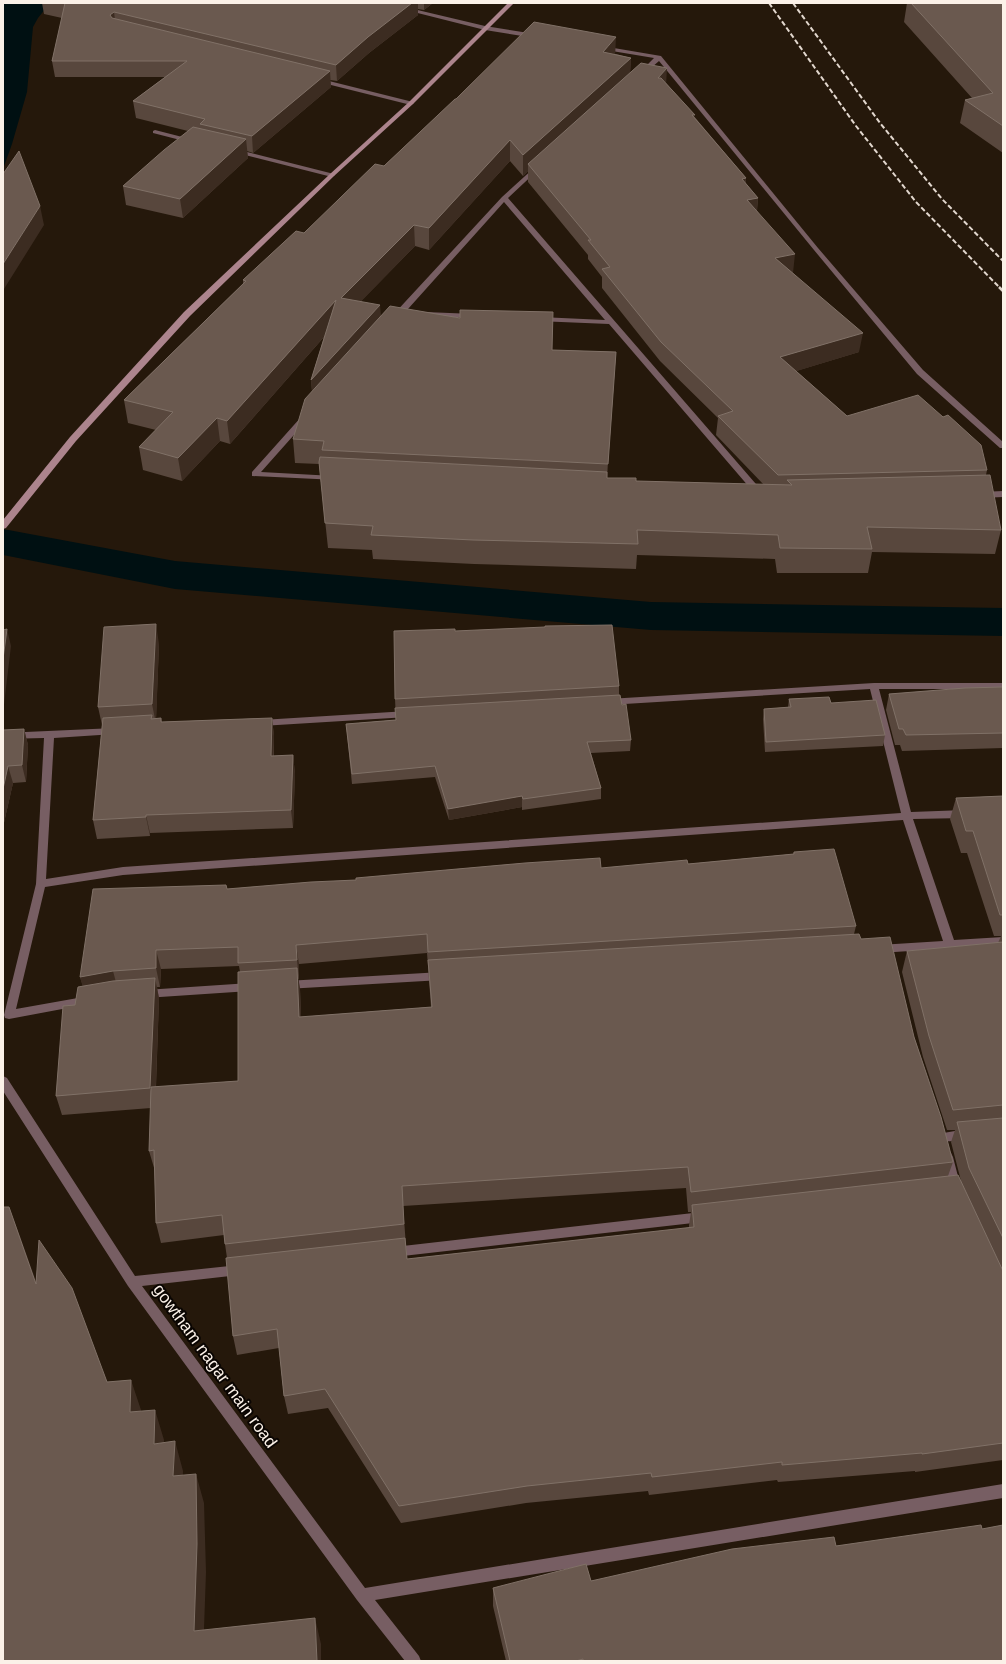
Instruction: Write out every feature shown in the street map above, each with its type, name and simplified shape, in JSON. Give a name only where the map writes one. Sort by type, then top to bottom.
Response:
[{"type":"main road","points":[[3,526],[73,439],[188,314],[332,175],[411,103],[511,3]]},
{"type":"street","points":[[381,3],[485,28],[545,38]]},
{"type":"street","points":[[598,47],[659,57],[816,249],[920,372],[1003,446]]},
{"type":"street","points":[[636,78],[659,57]]},
{"type":"street","points":[[309,78],[411,103]]},
{"type":"street","points":[[155,132],[201,143]]},
{"type":"street","points":[[224,149],[332,175]]},
{"type":"street","points":[[389,325],[404,314],[504,198],[544,162]]},
{"type":"street","points":[[504,198],[765,500],[757,500]]},
{"type":"street","points":[[423,314],[486,317]]},
{"type":"street","points":[[533,319],[611,322]]},
{"type":"street","points":[[312,411],[255,474],[342,478]]},
{"type":"street","points":[[971,495],[1003,494]]},
{"type":"street","points":[[874,686],[907,816],[950,945]]},
{"type":"street","points":[[596,703],[874,686],[1003,686]]},
{"type":"street","points":[[255,723],[414,714]]},
{"type":"street","points":[[3,736],[49,735],[128,730]]},
{"type":"street","points":[[49,735],[41,884],[6,1016],[102,998]]},
{"type":"street","points":[[41,884],[123,871],[907,816],[979,813]]},
{"type":"street","points":[[866,950],[890,953],[950,945],[1003,941]]},
{"type":"street","points":[[277,986],[452,975]]},
{"type":"street","points":[[134,994],[261,987]]},
{"type":"street","name":"gowtham nagar main road","points":[[3,1081],[132,1282],[362,1595],[414,1661]]},
{"type":"street","points":[[962,1201],[955,1188],[941,1133],[980,1133]]},
{"type":"street","points":[[939,1190],[955,1188]]},
{"type":"street","points":[[385,1253],[710,1216]]},
{"type":"street","points":[[132,1282],[251,1269]]},
{"type":"street","points":[[362,1595],[1003,1491]]},
{"type":"shaded area","points":[[3,3],[50,3],[33,27],[27,92],[3,169]]},
{"type":"building","points":[[65,3],[412,3],[368,37],[336,65],[114,12],[110,15],[112,18],[330,71],[252,136],[200,124],[205,119],[133,101],[187,61],[52,61]]},
{"type":"building","points":[[911,3],[1003,3],[1003,126],[965,100],[993,93]]},
{"type":"building","points":[[534,22],[616,37],[603,52],[631,58],[523,155],[510,140],[429,228],[414,225],[341,298],[380,305],[311,380],[336,300],[227,421],[217,418],[178,458],[139,447],[173,412],[124,400],[246,281],[243,280],[296,231],[304,233],[375,164],[384,166],[456,99]]},
{"type":"building","points":[[641,63],[667,68],[658,78],[661,78],[695,115],[692,115],[746,178],[742,179],[758,198],[747,200],[795,254],[775,258],[863,333],[780,357],[847,416],[918,395],[943,417],[948,415],[981,445],[987,470],[778,475],[718,416],[733,411],[661,342],[602,269],[610,267],[588,240],[591,240],[528,164]]},
{"type":"building","points":[[193,127],[246,139],[180,199],[123,186],[164,150]]},
{"type":"building","points":[[19,151],[40,206],[3,264],[3,174]]},
{"type":"building","points":[[390,306],[460,318],[460,310],[553,312],[552,350],[616,352],[608,464],[322,450],[324,441],[293,439],[305,399]]},
{"type":"building","points":[[320,457],[607,472],[607,478],[636,478],[636,481],[792,485],[787,480],[990,475],[1001,530],[867,527],[872,549],[780,548],[778,535],[637,530],[638,544],[473,540],[371,535],[373,526],[325,523],[319,462]]},
{"type":"building","points":[[156,624],[152,704],[98,707],[104,627]]},
{"type":"building","points":[[612,625],[619,686],[395,699],[394,631],[455,629],[455,631],[545,626]]},
{"type":"building","points":[[7,629],[3,659],[3,630]]},
{"type":"building","points":[[1003,687],[1003,733],[906,735],[903,729],[899,729],[889,694],[965,688]]},
{"type":"building","points":[[620,695],[622,705],[626,704],[631,740],[587,742],[601,788],[523,799],[522,796],[448,809],[435,766],[352,774],[346,724],[396,720],[395,708]]},
{"type":"building","points":[[829,697],[831,703],[876,700],[885,735],[766,742],[764,709],[791,707],[789,699]]},
{"type":"building","points":[[152,715],[151,719],[161,718],[161,722],[272,718],[271,756],[293,755],[291,810],[146,815],[146,817],[93,820],[103,718]]},
{"type":"building","points":[[24,729],[22,765],[8,766],[3,789],[3,730]]},
{"type":"building","points":[[1003,796],[1003,915],[1000,915],[973,831],[966,831],[956,798]]},
{"type":"building","points":[[834,849],[856,926],[428,952],[427,934],[296,945],[297,960],[238,963],[238,947],[156,950],[156,968],[113,971],[80,977],[93,889],[226,885],[227,889],[356,880],[356,878],[600,858],[601,868],[687,860],[688,864]]},
{"type":"building","points":[[859,934],[861,939],[890,937],[914,1037],[941,1117],[953,1162],[691,1192],[688,1167],[402,1186],[404,1224],[225,1244],[222,1215],[156,1223],[154,1150],[149,1151],[151,1087],[238,1081],[238,972],[297,968],[299,1017],[432,1007],[428,960]]},
{"type":"building","points":[[1003,942],[1003,1105],[953,1110],[929,1036],[907,951]]},
{"type":"building","points":[[155,978],[150,1088],[56,1096],[63,1006],[75,1005],[78,987],[113,981]]},
{"type":"building","points":[[1003,1118],[1003,1238],[969,1168],[957,1122]]},
{"type":"building","points":[[958,1175],[1003,1271],[1003,1443],[922,1454],[782,1465],[782,1462],[652,1477],[651,1473],[527,1486],[399,1506],[325,1389],[284,1396],[277,1329],[233,1336],[226,1258],[405,1238],[407,1259],[694,1227],[692,1205]]},
{"type":"building","points":[[3,1207],[9,1207],[36,1284],[39,1240],[72,1288],[107,1382],[131,1380],[130,1412],[155,1410],[154,1444],[175,1441],[173,1476],[196,1474],[197,1544],[194,1631],[315,1618],[317,1661],[3,1661]]},
{"type":"building","points":[[981,1525],[982,1529],[1003,1525],[1003,1661],[583,1661],[583,1659],[576,1661],[510,1661],[493,1588],[586,1564],[591,1581],[732,1549],[834,1537],[836,1546]]},
{"type":"waterway","points":[[3,542],[175,575],[651,616],[1003,622]]},
{"type":"railway","points":[[769,3],[856,126],[916,202],[1000,288]]},
{"type":"railway","points":[[793,3],[880,123],[942,199],[1003,261]]},
{"type":"railway","points":[[1000,288],[1003,291]]}]
